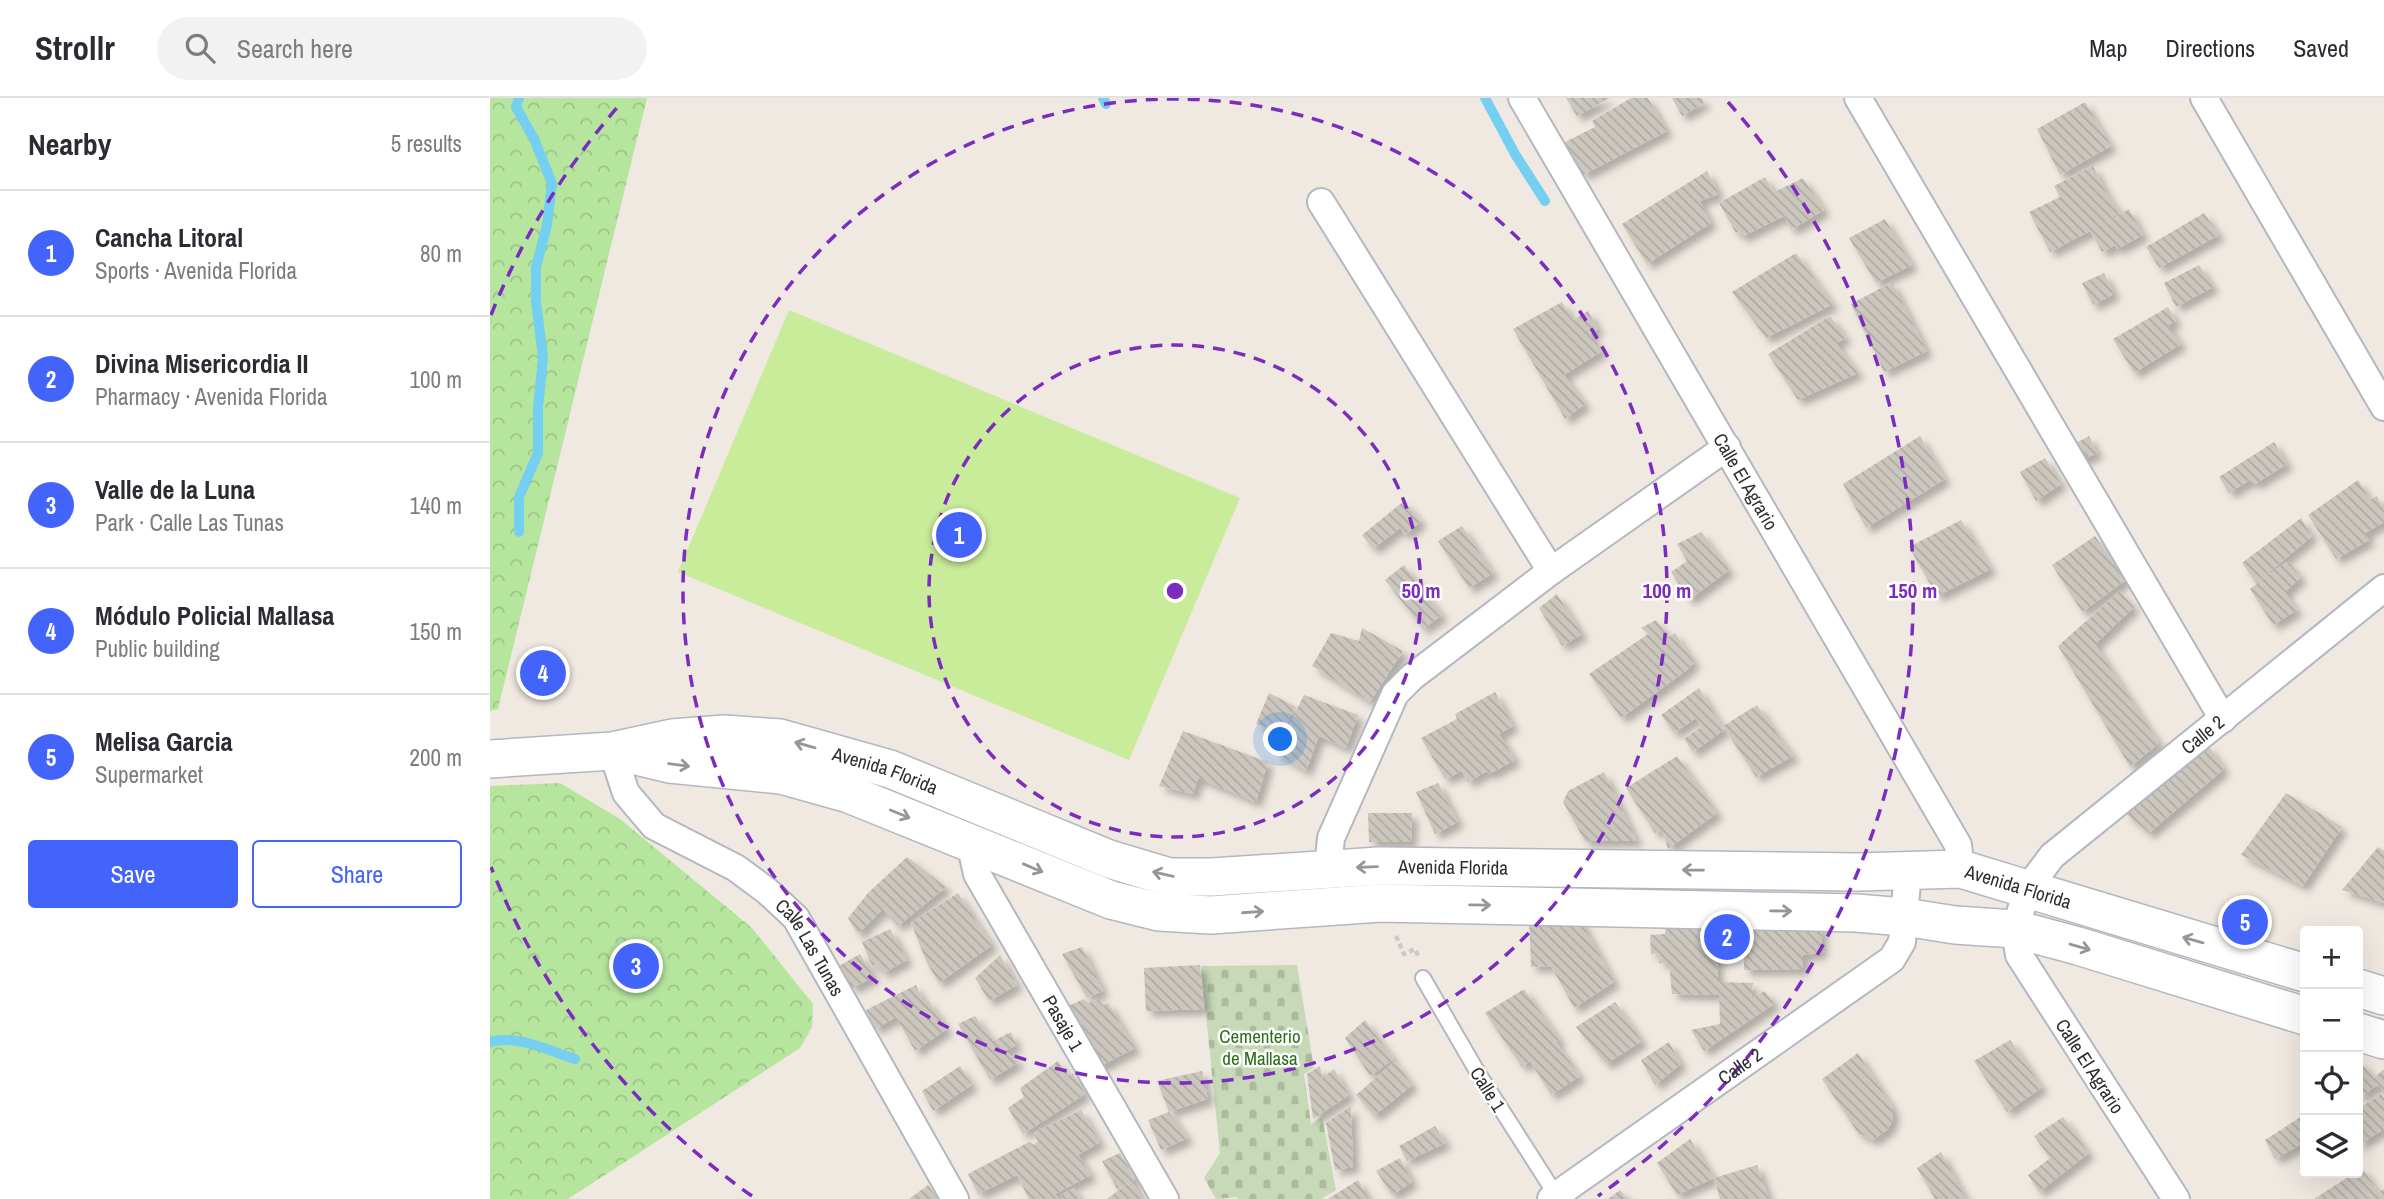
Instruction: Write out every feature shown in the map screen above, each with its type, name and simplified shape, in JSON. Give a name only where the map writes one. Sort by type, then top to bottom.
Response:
[{"type":"main road","name":"Avenida Florida","points":[[490,759],[612,751],[672,738],[724,734],[780,738],[890,769],[1109,859],[1169,877],[1212,877],[1379,866],[1858,872],[1961,869],[2300,972]]},
{"type":"main road","name":"Avenida Florida","points":[[612,751],[670,764],[781,775],[849,794],[1111,900],[1159,912],[1211,915],[1393,903],[1856,913],[1904,917],[1955,925],[2015,929],[2300,1014]]},
{"type":"main road","points":[[970,842],[985,808]]},
{"type":"main road","points":[[1328,868],[1331,906]]},
{"type":"main road","points":[[1955,925],[1941,919],[1932,909],[1930,894],[1935,880],[1946,872],[1961,869]]},
{"type":"main road","points":[[2361,989],[2384,996]]},
{"type":"main road","points":[[2363,1034],[2384,1040]]},
{"type":"street","name":"Calle El Agrario","points":[[1522,98],[1958,845],[1961,869]]},
{"type":"street","points":[[1858,98],[2223,719]]},
{"type":"street","points":[[2204,98],[2384,407]]},
{"type":"street","points":[[1321,202],[1551,571]]},
{"type":"street","points":[[1328,868],[1331,838],[1395,694],[1412,677],[1551,571],[1727,447]]},
{"type":"street","name":"Calle 2","points":[[2015,929],[2028,888],[2052,856],[2384,588]]},
{"type":"street","name":"Calle Las Tunas","points":[[612,751],[626,793],[654,826],[736,868],[767,891],[796,918],[956,1199]]},
{"type":"street","name":"Pasaje 1","points":[[970,842],[977,874],[1165,1199]]},
{"type":"street","name":"Calle 2","points":[[1555,1198],[1892,959],[1902,942],[1908,870]]},
{"type":"street","name":"Calle El Agrario","points":[[2015,929],[2019,955],[2176,1199]]},
{"type":"lane","name":"Calle 1","points":[[1423,978],[1555,1198]]},
{"type":"green space","points":[[490,98],[647,98],[498,709],[490,711]]},
{"type":"green space","points":[[789,310],[1240,498],[1129,760],[678,572]]},
{"type":"green space","points":[[560,783],[620,819],[752,928],[813,1004],[812,1027],[800,1048],[568,1199],[490,1199],[490,786]]},
{"type":"green space","name":"Cementerio de Mallasa","points":[[1297,965],[1314,1068],[1304,1074],[1311,1124],[1322,1117],[1336,1190],[1321,1199],[1216,1199],[1204,1178],[1220,1153],[1201,966]]},
{"type":"building","points":[[1566,98],[1610,98],[1577,116]]},
{"type":"building","points":[[1631,98],[1648,98],[1667,131],[1583,175],[1565,142],[1595,127],[1592,121]]},
{"type":"building","points":[[1672,98],[1702,98],[1704,103],[1682,116]]},
{"type":"building","points":[[2085,102],[2111,146],[2060,175],[2037,129]]},
{"type":"building","points":[[2093,166],[2120,212],[2097,228],[2129,209],[2143,235],[2117,249],[2115,245],[2102,252],[2090,231],[2050,252],[2029,212],[2060,197],[2054,186]]},
{"type":"building","points":[[1707,171],[1719,194],[1700,201],[1711,223],[1647,264],[1622,224]]},
{"type":"building","points":[[1765,177],[1774,192],[1803,178],[1824,210],[1791,230],[1784,216],[1742,237],[1739,231],[1736,233],[1719,203]]},
{"type":"building","points":[[2204,213],[2219,235],[2159,268],[2146,247]]},
{"type":"building","points":[[1885,219],[1912,265],[1876,283],[1849,238]]},
{"type":"building","points":[[1796,253],[1833,304],[1766,338],[1732,292]]},
{"type":"building","points":[[2199,265],[2213,287],[2176,307],[2164,283]]},
{"type":"building","points":[[2104,273],[2114,294],[2093,305],[2082,283]]},
{"type":"building","points":[[1892,282],[1927,351],[1884,372],[1851,304]]},
{"type":"building","points":[[1562,302],[1573,320],[1588,311],[1598,329],[1590,334],[1602,351],[1564,375],[1585,404],[1565,419],[1513,329]]},
{"type":"building","points":[[2168,307],[2176,321],[2168,325],[2181,344],[2134,373],[2113,339]]},
{"type":"building","points":[[1830,316],[1846,338],[1836,343],[1858,373],[1798,400],[1768,354]]},
{"type":"building","points":[[1920,436],[1945,479],[1866,528],[1843,484]]},
{"type":"building","points":[[2089,436],[2097,453],[2078,462],[2069,447]]},
{"type":"building","points":[[2274,442],[2287,464],[2255,484],[2250,480],[2229,493],[2219,477]]},
{"type":"building","points":[[2045,458],[2061,484],[2036,501],[2020,472]]},
{"type":"building","points":[[2358,480],[2370,500],[2377,496],[2384,511],[2384,522],[2365,533],[2369,540],[2336,559],[2308,515]]},
{"type":"building","points":[[1404,501],[1421,521],[1405,535],[1400,528],[1373,549],[1362,535]]},
{"type":"building","points":[[2301,518],[2312,536],[2259,581],[2288,561],[2301,577],[2285,592],[2297,610],[2273,625],[2250,589],[2257,584],[2242,563]]},
{"type":"building","points":[[1961,520],[1991,569],[1937,596],[1909,547]]},
{"type":"building","points":[[1462,526],[1493,573],[1469,588],[1438,541]]},
{"type":"building","points":[[1701,532],[1729,570],[1689,600],[1671,572],[1687,561],[1677,544]]},
{"type":"building","points":[[2095,536],[2126,580],[2082,612],[2052,565]]},
{"type":"building","points":[[1404,565],[1442,615],[1423,629],[1385,580]]},
{"type":"building","points":[[2120,591],[2134,607],[2095,644],[2159,743],[2130,767],[2058,646]]},
{"type":"building","points":[[1557,594],[1582,634],[1562,646],[1539,608]]},
{"type":"building","points":[[1656,620],[1669,637],[1675,633],[1694,662],[1621,718],[1589,674],[1648,634],[1641,628]]},
{"type":"building","points":[[1362,628],[1403,651],[1370,702],[1312,666],[1331,633],[1359,641]]},
{"type":"building","points":[[1699,688],[1724,730],[1693,752],[1684,739],[1701,727],[1696,718],[1674,733],[1661,715]]},
{"type":"building","points":[[1495,692],[1513,726],[1499,734],[1515,760],[1468,782],[1462,771],[1445,779],[1421,738],[1457,719],[1455,714]]},
{"type":"building","points":[[1269,693],[1296,707],[1282,733],[1256,724]]},
{"type":"building","points":[[1304,695],[1358,715],[1346,748],[1319,736],[1306,771],[1275,753]]},
{"type":"building","points":[[1757,705],[1793,756],[1756,777],[1723,726]]},
{"type":"building","points":[[1183,731],[1268,762],[1256,802],[1198,778],[1193,794],[1159,786]]},
{"type":"building","points":[[2208,745],[2224,769],[2149,833],[2124,812]]},
{"type":"building","points":[[1677,756],[1717,813],[1668,849],[1662,830],[1655,833],[1626,788]]},
{"type":"building","points":[[1604,772],[1637,841],[1585,841],[1563,802],[1568,791]]},
{"type":"building","points":[[1438,783],[1458,822],[1435,834],[1416,792]]},
{"type":"building","points":[[2286,793],[2342,827],[2303,886],[2241,855]]},
{"type":"building","points":[[1368,813],[1412,813],[1411,842],[1369,842]]},
{"type":"building","points":[[2378,847],[2384,851],[2384,903],[2342,890]]},
{"type":"building","points":[[907,857],[946,887],[898,926],[883,909],[858,934],[848,918],[869,892]]},
{"type":"building","points":[[958,893],[992,945],[939,983],[927,963],[911,923]]},
{"type":"building","points":[[1579,917],[1614,982],[1574,1008],[1551,966],[1531,967],[1529,919]]},
{"type":"building","points":[[1666,925],[1715,925],[1718,982],[1753,983],[1751,998],[1765,991],[1774,1004],[1704,1051],[1691,1030],[1720,1024],[1719,995],[1672,994],[1669,964],[1659,963],[1660,953],[1651,954],[1650,935],[1665,934]]},
{"type":"building","points":[[1822,925],[1821,953],[1803,955],[1803,969],[1744,970],[1744,927]]},
{"type":"building","points":[[890,929],[907,960],[883,973],[877,964],[872,966],[862,942]]},
{"type":"building","points":[[1082,947],[1103,991],[1087,998],[1062,954]]},
{"type":"building","points":[[860,954],[874,977],[852,988],[839,966]]},
{"type":"building","points":[[1000,955],[1017,985],[989,1001],[975,978]]},
{"type":"building","points":[[1200,965],[1204,1009],[1146,1011],[1144,968]]},
{"type":"building","points":[[916,985],[924,1003],[928,1000],[947,1029],[915,1051],[896,1017],[875,1029],[866,1010]]},
{"type":"building","points":[[1524,989],[1560,1040],[1556,1042],[1580,1076],[1551,1095],[1530,1061],[1522,1067],[1485,1013]]},
{"type":"building","points":[[1084,999],[1088,1003],[1098,999],[1103,1005],[1108,1003],[1135,1048],[1095,1069],[1059,1010]]},
{"type":"building","points":[[1615,1002],[1642,1041],[1606,1064],[1576,1027]]},
{"type":"building","points":[[975,1016],[993,1041],[1011,1032],[1016,1045],[1005,1051],[1019,1062],[990,1080],[958,1024]]},
{"type":"building","points":[[1365,1020],[1394,1059],[1370,1076],[1345,1038]]},
{"type":"building","points":[[2010,1040],[2042,1087],[2007,1112],[1974,1061]]},
{"type":"building","points":[[1669,1042],[1681,1064],[1655,1085],[1641,1060]]},
{"type":"building","points":[[1858,1053],[1893,1108],[1893,1120],[1887,1130],[1873,1140],[1858,1133],[1822,1079]]},
{"type":"building","points":[[1058,1061],[1068,1076],[1073,1073],[1085,1094],[1023,1134],[1008,1108],[1024,1097],[1020,1088]]},
{"type":"building","points":[[1395,1061],[1412,1085],[1374,1116],[1356,1095]]},
{"type":"building","points":[[2363,1065],[2374,1078],[2384,1069],[2384,1091],[2378,1085],[2363,1095]]},
{"type":"building","points":[[960,1066],[972,1085],[933,1111],[922,1091]]},
{"type":"building","points":[[1320,1066],[1322,1078],[1334,1069],[1349,1095],[1313,1119],[1307,1074]]},
{"type":"building","points":[[1202,1071],[1208,1099],[1169,1112],[1157,1081]]},
{"type":"building","points":[[2381,1094],[2384,1098],[2384,1129],[2363,1142],[2363,1115],[2363,1106]]},
{"type":"building","points":[[1351,1106],[1353,1167],[1335,1170],[1326,1123]]},
{"type":"building","points":[[1081,1110],[1100,1142],[1078,1155],[1091,1175],[1055,1194],[1059,1199],[1029,1199],[1017,1175],[978,1194],[968,1174],[1029,1142],[1034,1145],[1038,1141],[1033,1133]]},
{"type":"building","points":[[1169,1112],[1188,1138],[1161,1150],[1148,1120]]},
{"type":"building","points":[[2063,1117],[2089,1153],[2039,1192],[2028,1175],[2050,1158],[2034,1136]]},
{"type":"building","points":[[2300,1117],[2300,1145],[2275,1159],[2265,1140]]},
{"type":"building","points":[[1435,1126],[1446,1143],[1407,1161],[1399,1146]]},
{"type":"building","points":[[1690,1139],[1714,1178],[1677,1195],[1657,1163]]},
{"type":"building","points":[[1941,1152],[1966,1199],[1935,1199],[1917,1168]]},
{"type":"building","points":[[1120,1153],[1135,1179],[1117,1189],[1102,1161]]},
{"type":"building","points":[[1400,1158],[1412,1182],[1392,1195],[1376,1171]]},
{"type":"building","points":[[1757,1165],[1769,1199],[1720,1199],[1714,1178]]},
{"type":"building","points":[[2363,1169],[2379,1192],[2384,1189],[2384,1199],[2314,1199],[2347,1178],[2363,1178]]},
{"type":"building","points":[[1132,1180],[1142,1199],[1107,1199]]},
{"type":"building","points":[[1358,1180],[1369,1199],[1328,1199]]},
{"type":"building","points":[[928,1185],[938,1199],[909,1199]]},
{"type":"building","points":[[1074,1188],[1080,1199],[1063,1199],[1060,1195]]},
{"type":"building","points":[[1620,1190],[1628,1199],[1608,1199]]},
{"type":"waterway","points":[[519,98],[516,107],[534,139],[552,183],[547,225],[536,267],[536,302],[543,357],[538,409],[538,453],[519,497],[519,532]]},
{"type":"waterway","points":[[1103,98],[1106,104]]},
{"type":"waterway","points":[[1485,98],[1515,154],[1545,201]]},
{"type":"waterway","points":[[490,1042],[522,1042],[575,1059]]},
{"type":"place","name":"Cancha Litoral","points":[[959,535]]},
{"type":"place","name":"Módulo Policial Mallasa","points":[[543,673]]},
{"type":"place","name":"Melisa Garcia","points":[[2245,922]]},
{"type":"place","name":"Divina Misericordia II","points":[[1727,937]]},
{"type":"place","name":"Valle de la Luna","points":[[636,966]]}]
